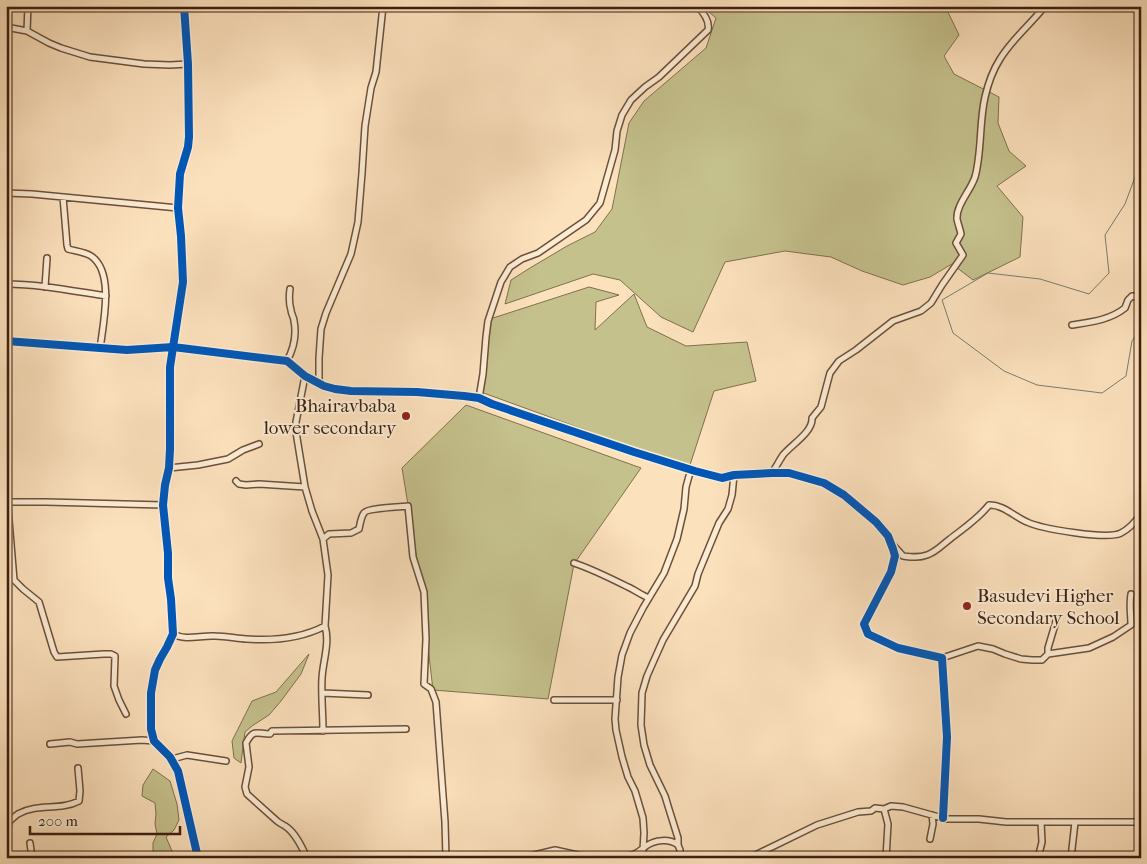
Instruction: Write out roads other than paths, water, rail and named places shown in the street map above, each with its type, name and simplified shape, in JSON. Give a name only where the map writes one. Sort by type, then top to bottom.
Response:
[{"type":"street","points":[[27,31],[28,6]]},
{"type":"street","points":[[184,6],[188,64],[189,141],[180,174],[178,208],[183,282],[169,374],[170,449],[163,504],[173,634],[155,670],[151,693],[151,729],[154,741],[172,760],[178,771],[198,858]]},
{"type":"street","points":[[319,383],[322,329],[326,313],[352,254],[358,222],[364,126],[376,72],[384,6]]},
{"type":"street","points":[[480,398],[488,321],[498,291],[510,267],[572,230],[586,220],[600,204],[615,150],[617,131],[622,115],[631,100],[659,77],[708,30],[707,20],[697,6]]},
{"type":"street","points":[[772,472],[784,454],[803,436],[812,423],[812,418],[821,407],[830,373],[839,361],[893,321],[921,311],[931,303],[963,255],[956,243],[961,234],[957,218],[962,202],[975,178],[985,98],[991,77],[1012,43],[1045,6]]},
{"type":"street","points":[[6,27],[27,31],[55,46],[90,57],[144,64],[188,64]]},
{"type":"street","points":[[6,193],[178,208]]},
{"type":"street","points":[[63,198],[68,249],[90,255],[100,266],[104,279],[106,296],[100,349]]},
{"type":"street","points":[[45,287],[47,258]]},
{"type":"street","points":[[6,284],[25,284],[106,296]]},
{"type":"street","points":[[287,361],[293,350],[296,332],[291,311],[290,289]]},
{"type":"street","points":[[1072,325],[1107,318],[1125,308],[1132,296],[1141,298]]},
{"type":"street","points":[[6,341],[127,350],[173,347],[287,361],[305,376],[335,389],[417,392],[480,398],[554,426],[722,478],[734,475],[772,472],[790,473],[824,483],[844,495],[876,522],[888,536],[894,556],[891,572],[864,624],[868,634],[898,648],[942,658],[978,646],[1032,660],[1042,660],[1048,654],[1057,618]]},
{"type":"street","points":[[305,376],[296,422],[296,432],[305,487],[323,539],[328,576],[326,656],[322,677],[323,730]]},
{"type":"street","points":[[169,468],[228,459],[258,444]]},
{"type":"street","points":[[643,850],[643,818],[635,791],[628,777],[616,730],[618,677],[622,655],[630,633],[664,573],[677,539],[684,509],[686,487],[693,469]]},
{"type":"street","points":[[680,858],[675,828],[665,796],[650,765],[644,745],[641,720],[642,693],[647,676],[663,640],[695,586],[719,523],[728,509],[732,495],[734,475]]},
{"type":"street","points":[[236,481],[239,484],[246,485],[305,487]]},
{"type":"street","points":[[6,484],[14,580],[39,602],[54,652],[58,656],[104,654],[115,656],[114,686],[126,714]]},
{"type":"street","points":[[7,502],[163,504]]},
{"type":"street","points":[[891,543],[903,556],[915,558],[927,556],[975,520],[989,505],[997,506],[1026,522],[1053,530],[1109,536],[1121,533],[1141,514]]},
{"type":"street","points":[[323,539],[329,534],[351,533],[359,529],[364,513],[368,510],[408,506],[413,557],[424,592],[426,638],[424,684],[432,690],[436,702],[446,858]]},
{"type":"street","points":[[574,563],[649,598]]},
{"type":"street","points":[[1048,654],[1089,648],[1113,638],[1132,625],[1131,594]]},
{"type":"street","points":[[173,634],[186,638],[220,636],[273,640],[302,636],[326,626]]},
{"type":"street","points":[[942,658],[946,737],[943,818]]},
{"type":"street","points":[[322,693],[368,695]]},
{"type":"street","points":[[554,700],[617,700]]},
{"type":"street","points":[[307,858],[296,838],[286,826],[277,821],[247,794],[245,787],[249,767],[246,743],[252,734],[257,732],[270,734],[272,731],[406,729]]},
{"type":"street","points":[[50,744],[154,741]]},
{"type":"street","points":[[172,760],[187,755],[226,761]]},
{"type":"street","points":[[6,842],[9,822],[18,814],[33,808],[68,805],[79,801],[78,768]]},
{"type":"street","points":[[749,858],[817,825],[858,812],[870,811],[875,808],[884,809],[891,806],[943,818],[1006,822],[1141,822]]},
{"type":"street","points":[[884,809],[888,824],[886,858]]},
{"type":"street","points":[[930,839],[932,815]]},
{"type":"street","points":[[1038,858],[1042,842],[1041,822]]},
{"type":"street","points":[[1071,858],[1075,822]]},
{"type":"street","points":[[620,858],[632,855],[650,844],[664,840],[670,840],[678,844]]},
{"type":"street","points":[[30,843],[32,858]]},
{"type":"street","points":[[522,858],[555,850],[591,858]]},
{"type":"waterway","points":[[1141,161],[1125,204],[1105,235],[1109,273],[1089,294],[1040,279],[988,273],[942,300],[953,333],[1004,371],[1037,385],[1102,393],[1126,376],[1132,341],[1141,328]]},
{"type":"place","name":"Bhairavbaba lower secondary","points":[[406,416]]},
{"type":"place","name":"Basudevi Higher Secondary School","points":[[967,606]]}]
